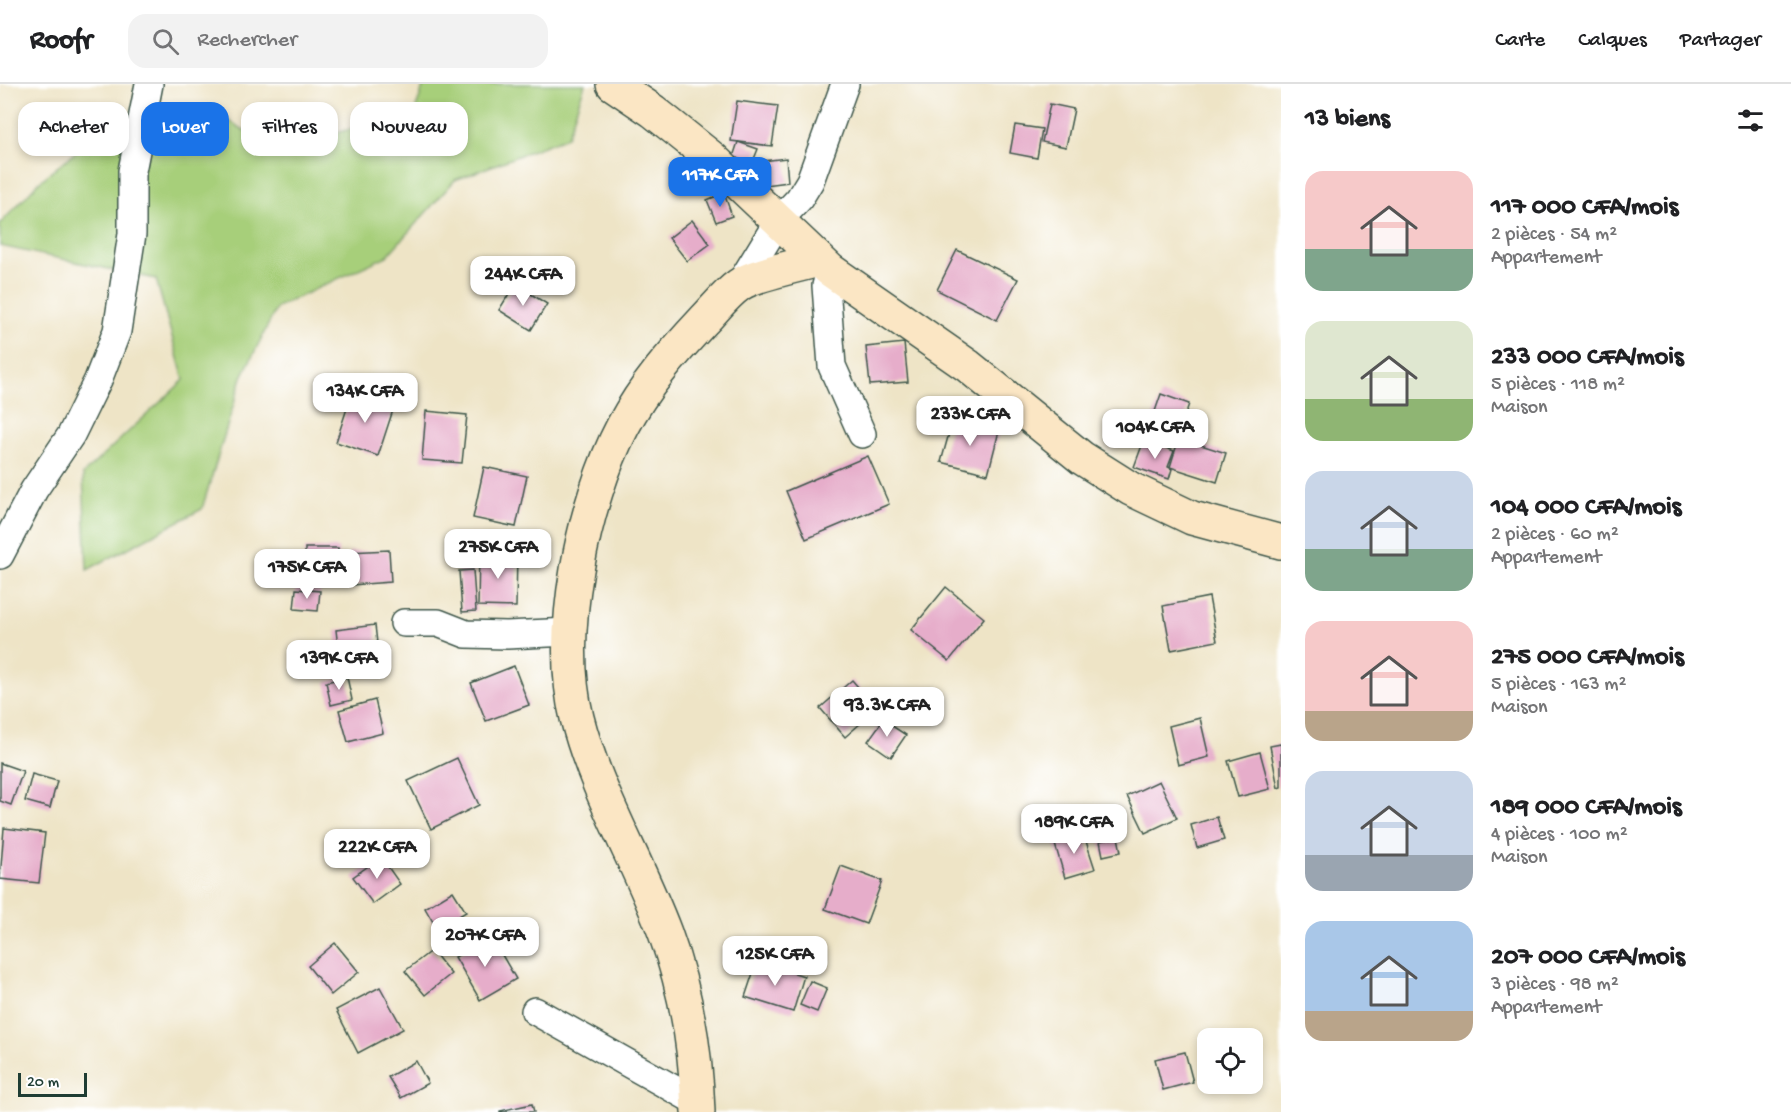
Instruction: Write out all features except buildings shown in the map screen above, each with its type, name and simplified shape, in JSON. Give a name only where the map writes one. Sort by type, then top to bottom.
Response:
[{"type":"street","points":[[0,555],[34,490],[71,435],[98,380],[117,331],[132,234],[132,171],[148,84]]},
{"type":"street","points":[[613,84],[653,111],[713,159],[824,265],[897,314],[968,366],[1082,458],[1131,489],[1192,518],[1281,542]]},
{"type":"street","points":[[698,1107],[691,1031],[668,944],[591,761],[577,717],[569,671],[573,596],[592,509],[622,428],[660,370],[740,284],[779,220],[799,199],[810,181],[845,84]]},
{"type":"street","points":[[740,284],[824,265]]},
{"type":"street","points":[[824,265],[832,366],[862,434]]},
{"type":"street","points":[[404,623],[438,623],[466,634],[570,632]]},
{"type":"street","points":[[535,1011],[698,1107]]},
{"type":"green space","points":[[424,84],[585,84],[567,137],[455,180],[387,256],[277,307],[242,377],[202,509],[87,570],[83,474],[184,380],[156,279],[0,246],[0,224],[39,182],[71,156],[129,156],[129,133],[141,131],[141,156],[229,156],[229,121],[241,128],[241,156],[338,156],[338,133],[350,129],[350,156],[468,156],[468,102],[418,102]]}]
